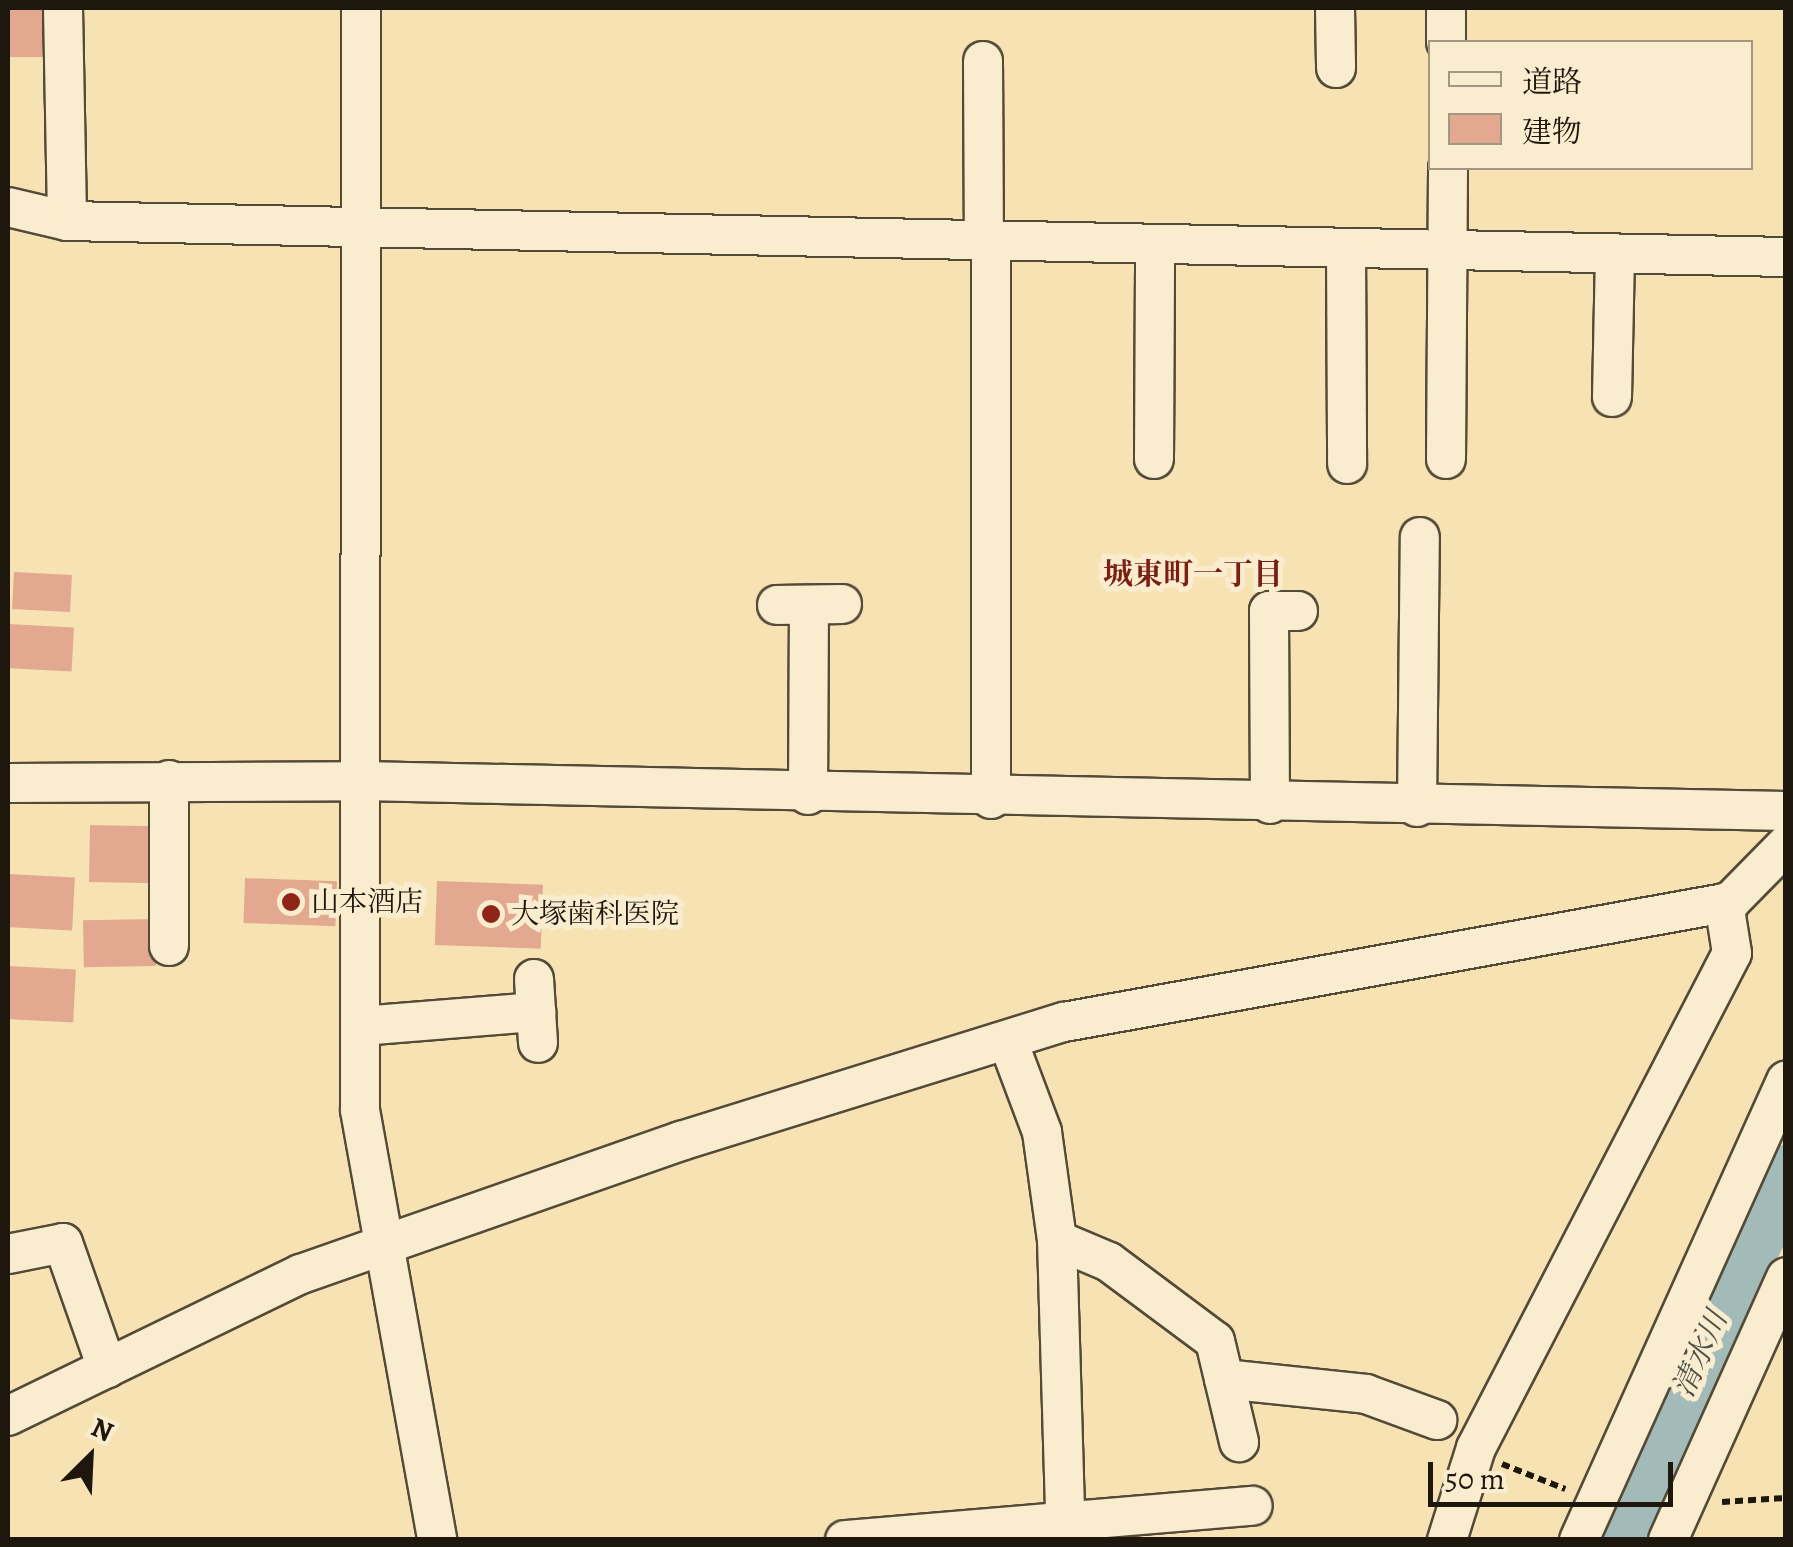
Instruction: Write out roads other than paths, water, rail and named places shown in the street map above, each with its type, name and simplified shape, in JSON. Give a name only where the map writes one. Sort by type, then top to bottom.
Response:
[{"type":"street","points":[[63,8],[66,221]]},
{"type":"street","points":[[361,8],[360,1110],[388,1241],[437,1540]]},
{"type":"street","points":[[1335,8],[1336,68]]},
{"type":"street","points":[[1446,8],[1446,40]]},
{"type":"street","points":[[984,61],[991,799]]},
{"type":"street","points":[[1446,459],[1462,396],[1448,252],[1448,170]]},
{"type":"street","points":[[8,207],[66,221],[1786,256]]},
{"type":"street","points":[[1154,459],[1155,244]]},
{"type":"street","points":[[1346,249],[1346,464]]},
{"type":"street","points":[[1612,397],[1615,254]]},
{"type":"street","points":[[1417,807],[1420,537]]},
{"type":"street","points":[[808,795],[809,605]]},
{"type":"street","points":[[1270,804],[1269,611],[1298,611]]},
{"type":"street","points":[[169,780],[169,946]]},
{"type":"street","points":[[8,783],[362,781],[991,799],[1786,811]]},
{"type":"street","points":[[8,1416],[388,1241],[681,1141],[1009,1044],[1064,1022],[1724,904],[1786,844]]},
{"type":"street","points":[[1447,1540],[1474,1452],[1732,953],[1724,904]]},
{"type":"street","points":[[360,1026],[536,1011]]},
{"type":"street","points":[[1009,1044],[1042,1132],[1057,1240],[1065,1532]]},
{"type":"street","points":[[1579,1540],[1786,1082]]},
{"type":"street","points":[[1057,1240],[1109,1262],[1220,1324],[1224,1378],[1239,1442]]},
{"type":"street","points":[[8,1254],[62,1243],[106,1368]]},
{"type":"street","points":[[1668,1540],[1786,1276]]},
{"type":"street","points":[[1224,1378],[1378,1416],[1437,1420]]},
{"type":"street","points":[[845,1540],[1065,1532],[1253,1506]]},
{"type":"waterway","name":"清水川","points":[[1626,1540],[1685,1383],[1786,1174]]},
{"type":"place","name":"山本酒店","points":[[291,902]]},
{"type":"place","name":"大塚歯科医院","points":[[491,914]]},
{"type":"district","name":"城東町一丁目","points":[[1193,574]]}]
